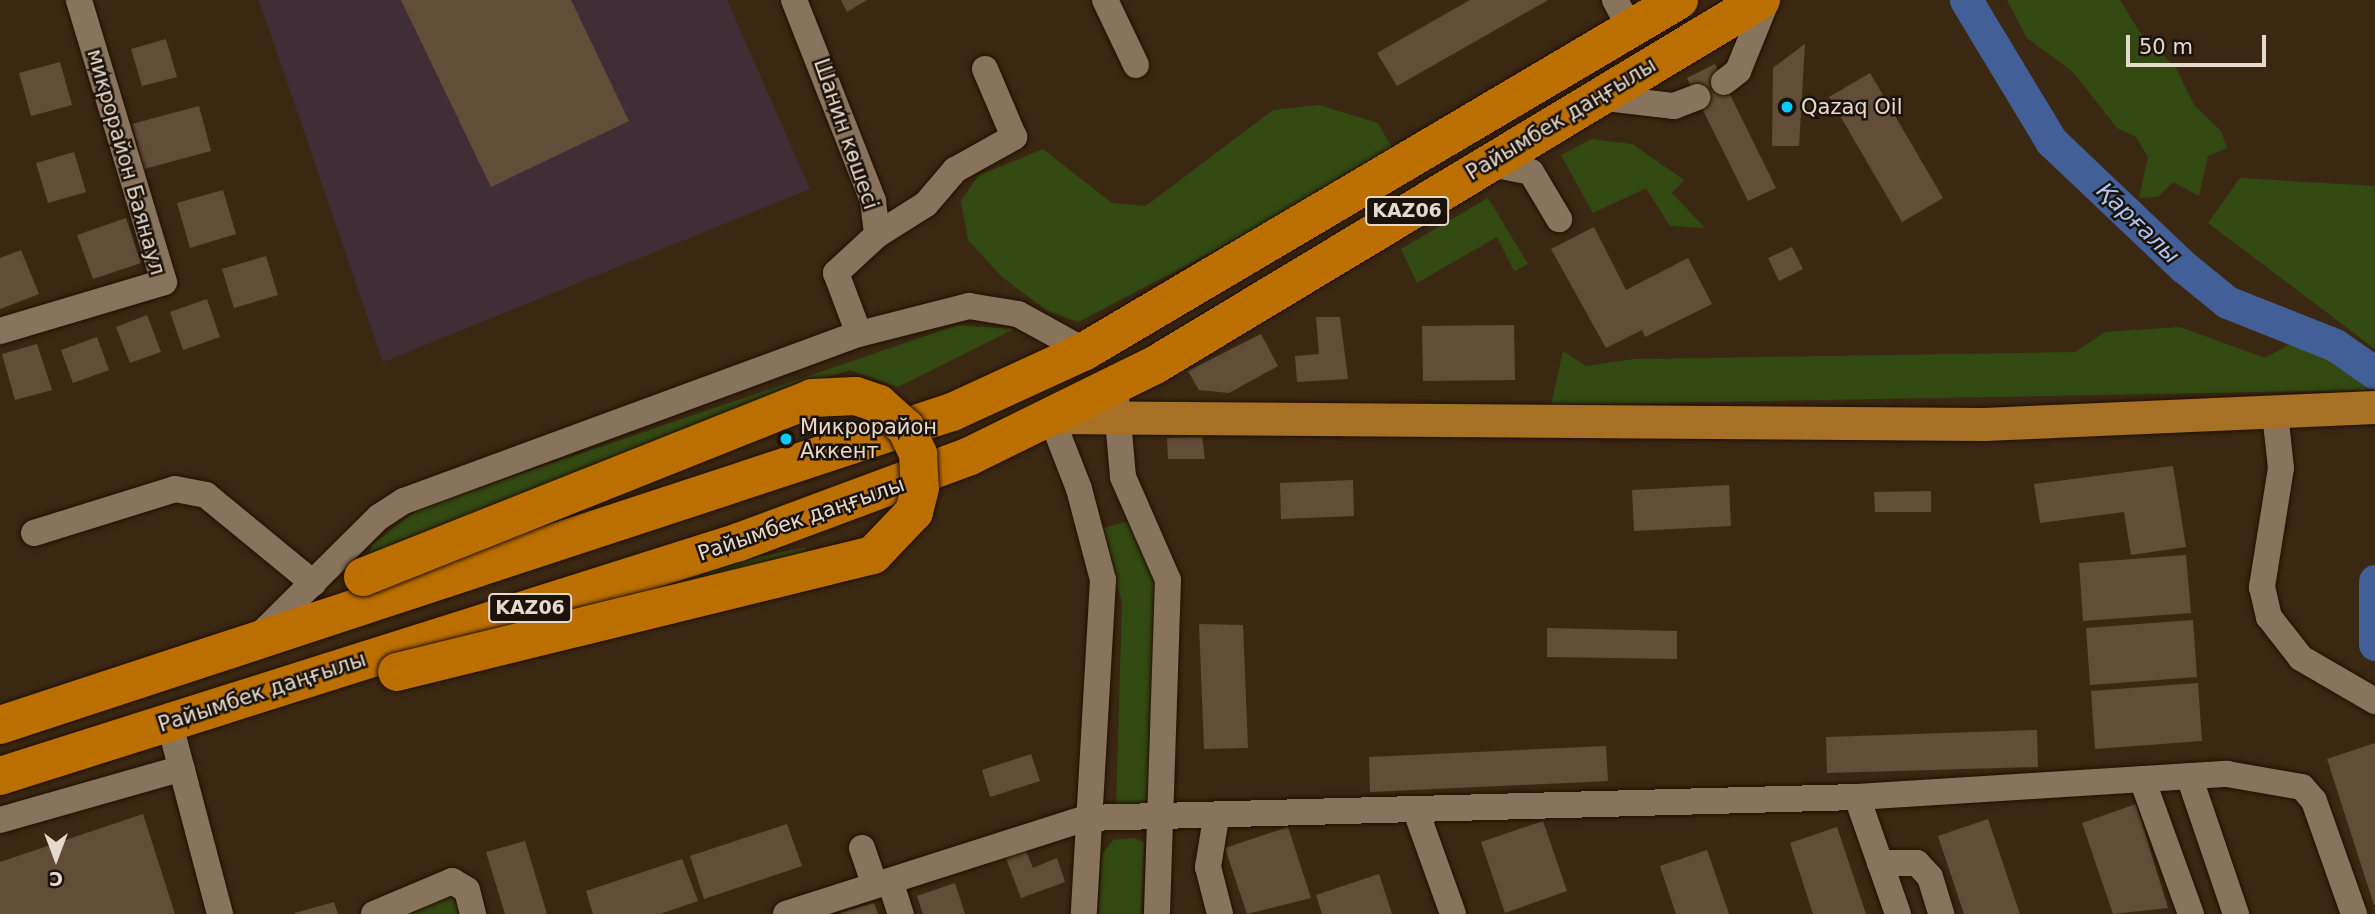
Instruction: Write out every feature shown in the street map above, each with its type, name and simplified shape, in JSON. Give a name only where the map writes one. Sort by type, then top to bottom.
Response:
[{"type":"highway","name":"Райымбек даңғылы","points":[[0,725],[219,657],[865,445],[1085,351],[1623,14],[1679,0]]},
{"type":"highway","name":"Райымбек даңғылы","points":[[0,776],[229,701],[765,534],[894,487],[1051,417],[1115,402],[1486,163],[1761,0]]},
{"type":"highway","points":[[219,657],[363,576],[812,398],[856,396],[879,404],[906,428],[918,454],[920,488],[914,512],[873,555],[397,673],[229,701]]},
{"type":"main road","points":[[1115,402],[1984,424],[2373,407]]},
{"type":"street","name":"микрорайон Баянаул","points":[[0,331],[164,282],[79,0]]},
{"type":"street","name":"Шанин көшесі","points":[[794,0],[873,201],[877,234],[836,273],[859,334]]},
{"type":"street","points":[[1105,0],[1136,65]]},
{"type":"street","points":[[1724,82],[1738,71],[1767,0]]},
{"type":"street","points":[[877,234],[926,204],[955,170],[1014,137],[985,69]]},
{"type":"street","points":[[1595,97],[1674,106],[1697,97]]},
{"type":"street","points":[[1486,163],[1531,172],[1559,219]]},
{"type":"street","points":[[263,632],[379,517],[404,501],[859,334],[969,306],[1018,314],[1085,351]]},
{"type":"street","points":[[1115,402],[1123,478],[1168,580],[1157,914]]},
{"type":"street","points":[[2275,413],[2281,468],[2262,587],[2269,617],[2301,658],[2375,701]]},
{"type":"street","points":[[1051,417],[1079,489],[1103,580],[1086,818],[1084,914]]},
{"type":"street","points":[[1079,489],[1123,478]]},
{"type":"street","points":[[34,533],[186,491],[206,495],[313,583]]},
{"type":"street","points":[[169,721],[220,914]]},
{"type":"street","points":[[0,820],[182,768]]},
{"type":"street","points":[[2189,776],[2236,914]]},
{"type":"street","points":[[786,914],[1086,818],[1162,820],[1181,814],[1216,818],[1857,797],[2189,776],[2277,779],[2302,787],[2314,801],[2354,914]]},
{"type":"street","points":[[2142,779],[2191,914]]},
{"type":"street","points":[[1857,797],[1898,914]]},
{"type":"street","points":[[1416,811],[1453,914]]},
{"type":"street","points":[[1216,818],[1208,867],[1220,914]]},
{"type":"street","points":[[862,848],[901,914]]},
{"type":"street","points":[[1880,863],[1917,863],[1930,877],[1941,914]]},
{"type":"street","points":[[374,914],[452,881],[467,890],[474,914]]},
{"type":"shaded area","points":[[259,0],[727,0],[810,189],[383,362]]},
{"type":"green space","points":[[2007,0],[2120,0],[2139,31],[2176,68],[2194,105],[2221,131],[2227,148],[2208,156],[2199,196],[2173,182],[2158,197],[2139,198],[2148,157],[2136,137],[2117,128],[2073,72],[2027,38]]},
{"type":"green space","points":[[1319,105],[1378,123],[1392,148],[1262,226],[1078,322],[1046,310],[1002,277],[968,240],[961,201],[979,175],[1043,149],[1112,203],[1146,206],[1273,110]]},
{"type":"green space","points":[[1592,139],[1632,144],[1684,180],[1672,193],[1705,228],[1670,226],[1646,188],[1593,213],[1561,155]]},
{"type":"green space","points":[[2240,178],[2375,186],[2375,349],[2208,223]]},
{"type":"green space","points":[[1488,198],[1528,264],[1514,271],[1497,237],[1417,283],[1401,249]]},
{"type":"green space","points":[[958,325],[1014,329],[898,387],[850,370],[787,389],[361,567],[373,544],[420,508]]},
{"type":"green space","points":[[2180,327],[2265,358],[2294,342],[2328,354],[2371,390],[1551,405],[1563,351],[1586,366],[1634,359],[2075,352],[2105,332]]},
{"type":"green space","points":[[1134,520],[1162,589],[1154,805],[1116,807],[1122,603],[1103,528]]},
{"type":"green space","points":[[806,547],[808,556],[420,653],[745,560]]},
{"type":"green space","points":[[1134,838],[1144,843],[1141,914],[1099,914],[1102,854],[1113,840]]},
{"type":"green space","points":[[456,891],[463,914],[383,914]]},
{"type":"building","points":[[401,0],[571,0],[629,121],[491,187]]},
{"type":"building","points":[[841,0],[867,0],[847,12]]},
{"type":"building","points":[[1470,0],[1548,0],[1397,86],[1377,53]]},
{"type":"building","points":[[166,39],[177,77],[142,86],[131,49]]},
{"type":"building","name":"Qazaq Oil","points":[[1805,44],[1799,146],[1772,146],[1773,68]]},
{"type":"building","points":[[60,62],[72,105],[31,116],[19,73]]},
{"type":"building","points":[[1715,64],[1776,188],[1748,201],[1687,78]]},
{"type":"building","points":[[1870,73],[1943,198],[1902,222],[1829,97]]},
{"type":"building","points":[[199,106],[211,151],[144,169],[132,124]]},
{"type":"building","points":[[74,152],[86,192],[48,203],[36,163]]},
{"type":"building","points":[[223,190],[236,234],[190,248],[177,203]]},
{"type":"building","points":[[126,218],[141,263],[93,279],[77,235]]},
{"type":"building","points":[[1594,227],[1626,290],[1688,258],[1712,304],[1645,337],[1642,330],[1606,348],[1551,249]]},
{"type":"building","points":[[1792,247],[1803,269],[1779,281],[1768,258]]},
{"type":"building","points":[[21,250],[39,294],[0,309],[0,258]]},
{"type":"building","points":[[266,256],[278,295],[234,308],[222,269]]},
{"type":"building","points":[[207,299],[220,337],[183,350],[170,312]]},
{"type":"building","points":[[147,315],[161,352],[130,363],[116,327]]},
{"type":"building","points":[[1316,317],[1340,317],[1348,379],[1297,382],[1295,356],[1319,354]]},
{"type":"building","points":[[1514,325],[1515,380],[1423,381],[1422,326]]},
{"type":"building","points":[[1261,334],[1278,366],[1229,393],[1199,390],[1188,371]]},
{"type":"building","points":[[97,337],[109,370],[73,383],[61,350]]},
{"type":"building","points":[[37,344],[52,390],[15,400],[2,354]]},
{"type":"building","points":[[1202,437],[1205,459],[1168,459],[1167,438]]},
{"type":"building","points":[[2173,466],[2186,547],[2131,555],[2124,512],[2040,523],[2034,484]]},
{"type":"building","points":[[1353,480],[1354,516],[1281,519],[1280,483]]},
{"type":"building","points":[[1729,485],[1731,526],[1634,531],[1632,490]]},
{"type":"building","points":[[1931,491],[1931,512],[1875,512],[1874,492]]},
{"type":"building","points":[[2186,555],[2191,613],[2083,621],[2079,563]]},
{"type":"building","points":[[2193,620],[2197,677],[2090,685],[2086,628]]},
{"type":"building","points":[[1199,624],[1243,625],[1248,748],[1204,749]]},
{"type":"building","points":[[1547,628],[1677,631],[1677,659],[1547,657]]},
{"type":"building","points":[[2198,683],[2202,741],[2095,749],[2091,691]]},
{"type":"building","points":[[2037,730],[2038,767],[1827,773],[1826,737]]},
{"type":"building","points":[[2375,743],[2375,905],[2374,905],[2327,759]]},
{"type":"building","points":[[1606,746],[1608,781],[1370,792],[1369,757]]},
{"type":"building","points":[[1031,754],[1040,781],[990,797],[982,770]]},
{"type":"building","points":[[2136,804],[2168,908],[2113,914],[2082,823]]},
{"type":"building","points":[[143,814],[175,914],[0,914],[0,862]]},
{"type":"building","points":[[1988,819],[2020,914],[1964,914],[1938,836]]},
{"type":"building","points":[[1543,821],[1567,891],[1505,913],[1481,842]]},
{"type":"building","points":[[787,824],[802,866],[704,899],[690,856]]},
{"type":"building","points":[[1288,827],[1311,898],[1247,914],[1225,848]]},
{"type":"building","points":[[1837,827],[1866,914],[1813,914],[1790,843]]},
{"type":"building","points":[[525,841],[547,914],[505,914],[486,852]]},
{"type":"building","points":[[1023,844],[1033,868],[1057,858],[1065,882],[1021,898],[1004,853]]},
{"type":"building","points":[[1707,850],[1729,914],[1676,914],[1660,866]]},
{"type":"building","points":[[682,859],[698,901],[660,914],[593,914],[586,891]]},
{"type":"building","points":[[1379,874],[1392,914],[1322,914],[1316,895]]},
{"type":"building","points":[[955,883],[965,914],[923,914],[917,896]]},
{"type":"building","points":[[334,902],[338,914],[295,914],[295,913]]},
{"type":"building","points":[[874,903],[878,914],[840,913]]},
{"type":"waterway","name":"Қарғалы","points":[[1966,0],[2051,141],[2184,267],[2227,302],[2335,345],[2375,373]]},
{"type":"waterway","name":"Қарғалы","points":[[2375,581],[2375,644]]},
{"type":"place","name":"Qazaq Oil","points":[[1787,107]]},
{"type":"place","name":"Микрорайон Аккент","points":[[786,439]]}]
